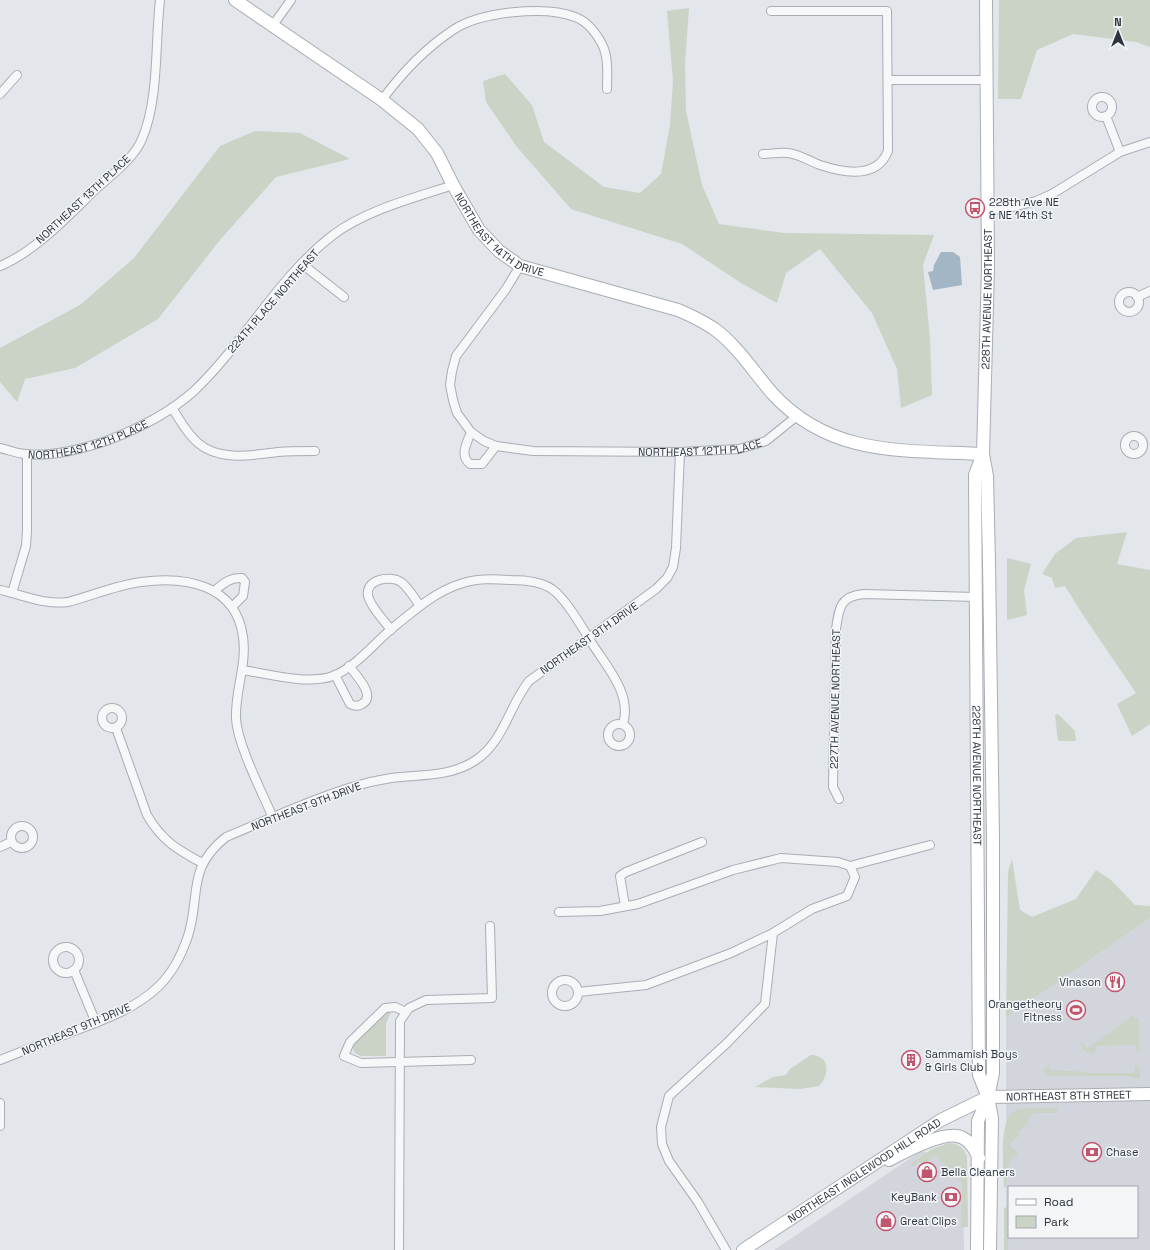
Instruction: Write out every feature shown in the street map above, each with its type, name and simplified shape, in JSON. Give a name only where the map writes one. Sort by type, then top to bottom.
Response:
[{"type":"main road","name":"NORTHEAST 14TH DRIVE","points":[[235,0],[382,100],[418,129],[437,153],[453,185],[483,234],[499,251],[520,266],[678,310],[697,318],[714,329],[738,351],[773,393],[797,416]]},
{"type":"main road","name":"228TH AVENUE NORTHEAST","points":[[977,1250],[979,1158],[978,1121],[988,1097],[993,1073],[993,839],[987,476],[983,454],[988,211],[986,0]]},
{"type":"main road","points":[[797,416],[836,438],[857,444],[890,449],[983,454]]},
{"type":"main road","name":"228TH AVENUE NORTHEAST","points":[[983,454],[975,475],[976,772],[979,1075],[988,1097],[992,1118],[990,1250]]},
{"type":"main road","points":[[976,597],[980,589],[980,560],[988,549]]},
{"type":"main road","points":[[976,772],[981,782],[981,827],[984,834],[993,839]]},
{"type":"main road","name":"NORTHEAST 8TH STREET","points":[[988,1097],[1150,1094]]},
{"type":"main road","name":"NORTHEAST INGLEWOOD HILL ROAD","points":[[743,1250],[941,1120],[988,1097]]},
{"type":"main road","points":[[857,1174],[921,1145],[951,1136],[963,1138],[972,1146],[979,1158]]},
{"type":"street","name":"NORTHEAST 13TH PLACE","points":[[0,266],[9,262],[47,235],[126,162],[142,140],[149,118],[152,96],[160,0]]},
{"type":"street","points":[[273,25],[291,0]]},
{"type":"street","points":[[382,100],[398,78],[454,29],[487,16],[514,12],[536,11],[565,14],[576,17],[586,23],[603,46],[606,58],[607,90]]},
{"type":"street","points":[[763,154],[788,153],[839,170],[856,172],[870,170],[879,166],[885,160],[888,151],[889,80],[887,12],[771,11]]},
{"type":"street","points":[[0,94],[17,75]]},
{"type":"street","points":[[889,80],[987,80]]},
{"type":"street","points":[[1106,116],[1120,152]]},
{"type":"street","points":[[988,211],[1018,206],[1052,194],[1120,152],[1150,142]]},
{"type":"street","name":"224TH PLACE NORTHEAST","points":[[172,408],[194,391],[214,371],[302,264],[319,247],[347,225],[368,215],[453,185]]},
{"type":"street","points":[[302,264],[344,297]]},
{"type":"street","points":[[471,432],[464,452],[465,459],[470,464],[482,464],[496,446],[471,432],[457,413],[452,400],[450,385],[456,356],[506,289],[520,266]]},
{"type":"street","points":[[1137,297],[1150,291]]},
{"type":"street","points":[[172,408],[198,443],[220,453],[253,456],[277,452],[316,450]]},
{"type":"street","name":"NORTHEAST 12TH PLACE","points":[[0,448],[27,454],[58,452],[96,444],[143,425],[172,408]]},
{"type":"street","name":"NORTHEAST 12TH PLACE","points":[[496,446],[532,451],[680,452],[739,449],[756,445],[772,437],[797,416]]},
{"type":"street","name":"NORTHEAST 9TH DRIVE","points":[[0,1060],[96,1023],[125,1010],[142,1000],[160,986],[180,955],[188,934],[194,888],[202,863],[214,847],[226,838],[352,787],[391,778],[437,775],[456,770],[476,760],[489,748],[502,730],[518,694],[529,681],[656,589],[667,578],[673,567],[676,548],[680,452]]},
{"type":"street","points":[[12,593],[26,546],[27,454]]},
{"type":"street","points":[[214,590],[229,580],[242,578],[245,582],[243,596],[232,607]]},
{"type":"street","points":[[243,670],[305,679],[319,679],[335,675],[349,666],[420,606],[444,591],[465,582],[490,579],[526,580],[541,584],[553,590],[567,606],[617,683],[625,701],[626,714],[623,724]]},
{"type":"street","points":[[0,590],[56,604],[139,582],[159,580],[187,582],[214,590],[224,598],[232,607],[243,635],[243,670],[237,700],[237,728],[273,818]]},
{"type":"street","points":[[391,630],[369,598],[368,589],[373,583],[377,580],[398,581],[405,586],[420,606]]},
{"type":"street","name":"227TH AVENUE NORTHEAST","points":[[839,799],[833,787],[836,629],[839,608],[846,599],[853,595],[864,594],[976,597]]},
{"type":"street","points":[[335,675],[350,704],[357,706],[363,704],[367,699],[367,692],[349,666]]},
{"type":"street","points":[[116,728],[147,815],[154,828],[174,847],[202,863]]},
{"type":"street","points":[[0,847],[11,842]]},
{"type":"street","points":[[625,906],[620,876],[626,872],[702,842]]},
{"type":"street","points":[[559,912],[600,911],[638,904],[733,870],[780,858],[838,862],[850,866],[930,845]]},
{"type":"street","points":[[578,992],[646,985],[731,953],[773,933],[812,909],[847,896],[856,877],[850,866]]},
{"type":"street","points":[[399,1250],[400,1021],[410,1008],[426,1000],[492,998],[490,926]]},
{"type":"street","points":[[726,1250],[698,1202],[670,1161],[662,1144],[661,1127],[669,1096],[727,1043],[765,1004],[773,933]]},
{"type":"street","points":[[74,970],[96,1023]]},
{"type":"street","points":[[406,1012],[395,1007],[385,1008],[350,1042],[344,1056],[361,1063],[471,1060]]},
{"type":"street","points":[[0,1103],[0,1126]]},
{"type":"shaded area","points":[[1150,918],[1150,1250],[1006,1250],[1006,1018]]},
{"type":"shaded area","points":[[921,1151],[963,1161],[964,1250],[774,1250]]},
{"type":"green space","points":[[999,0],[1150,0],[1150,47],[1136,42],[1073,34],[1037,50],[1021,99],[998,99]]},
{"type":"green space","points":[[689,8],[685,62],[686,111],[702,185],[719,224],[784,233],[934,235],[923,265],[930,339],[932,395],[901,408],[897,369],[872,313],[820,249],[786,273],[777,303],[741,283],[682,244],[571,209],[517,147],[486,102],[483,81],[505,74],[532,105],[544,142],[604,187],[640,193],[661,174],[670,125],[673,81],[667,11]]},
{"type":"green space","points":[[255,131],[300,133],[350,159],[276,177],[220,240],[158,319],[75,368],[25,379],[17,402],[0,382],[0,348],[80,305],[134,258],[220,146]]},
{"type":"green space","points":[[1127,532],[1117,564],[1150,570],[1150,724],[1132,736],[1117,704],[1136,693],[1065,586],[1055,588],[1052,578],[1042,574],[1055,554],[1076,538]]},
{"type":"green space","points":[[1007,558],[1031,564],[1024,590],[1027,615],[1007,620]]},
{"type":"green space","points":[[1058,714],[1075,731],[1076,741],[1058,741],[1055,715]]},
{"type":"green space","points":[[1012,859],[1020,910],[1032,917],[1076,899],[1096,870],[1112,881],[1135,905],[1150,906],[1150,918],[1006,1018],[1008,872]]},
{"type":"green space","points":[[392,1010],[386,1023],[386,1056],[361,1056],[355,1053],[353,1048],[355,1042],[386,1012]]},
{"type":"green space","points":[[1132,1016],[1139,1019],[1139,1053],[1137,1053],[1136,1045],[1096,1046],[1095,1053],[1083,1050],[1080,1043],[1082,1042],[1087,1049]]},
{"type":"green space","points":[[811,1055],[822,1058],[825,1062],[825,1077],[819,1086],[800,1089],[755,1087],[773,1077],[786,1075],[790,1069]]},
{"type":"green space","points":[[1048,1062],[1050,1070],[1088,1073],[1134,1073],[1135,1065],[1137,1065],[1140,1068],[1140,1079],[1127,1076],[1049,1076],[1043,1070],[1046,1067],[1048,1069]]},
{"type":"green space","points":[[1027,1108],[1057,1108],[1057,1113],[1034,1113],[1028,1119],[1028,1124],[1018,1132],[1020,1135],[1009,1144],[1018,1154],[1009,1162],[1006,1187],[1004,1188],[1004,1132],[1011,1114],[1017,1110]]},
{"type":"green space","points":[[949,1143],[956,1144],[961,1147],[967,1156],[968,1227],[961,1227],[962,1183],[935,1155],[924,1164],[920,1160],[913,1167],[911,1164],[932,1149]]},
{"type":"green space","points":[[1008,1206],[1008,1250],[1004,1250],[1004,1208]]},
{"type":"water","points":[[941,252],[953,252],[960,257],[962,285],[933,290],[928,272],[933,271],[934,265]]},
{"type":"place","name":"228th Ave NE & NE 14th St","points":[[975,208]]},
{"type":"place","name":"Vinason","points":[[1115,982]]},
{"type":"place","name":"Orangetheory Fitness","points":[[1076,1010]]},
{"type":"place","name":"Sammamish Boys & Girls Club","points":[[911,1060]]},
{"type":"place","name":"Chase","points":[[1092,1152]]},
{"type":"place","name":"Bella Cleaners","points":[[927,1172]]},
{"type":"place","name":"KeyBank","points":[[951,1197]]},
{"type":"place","name":"Great Clips","points":[[886,1221]]}]
